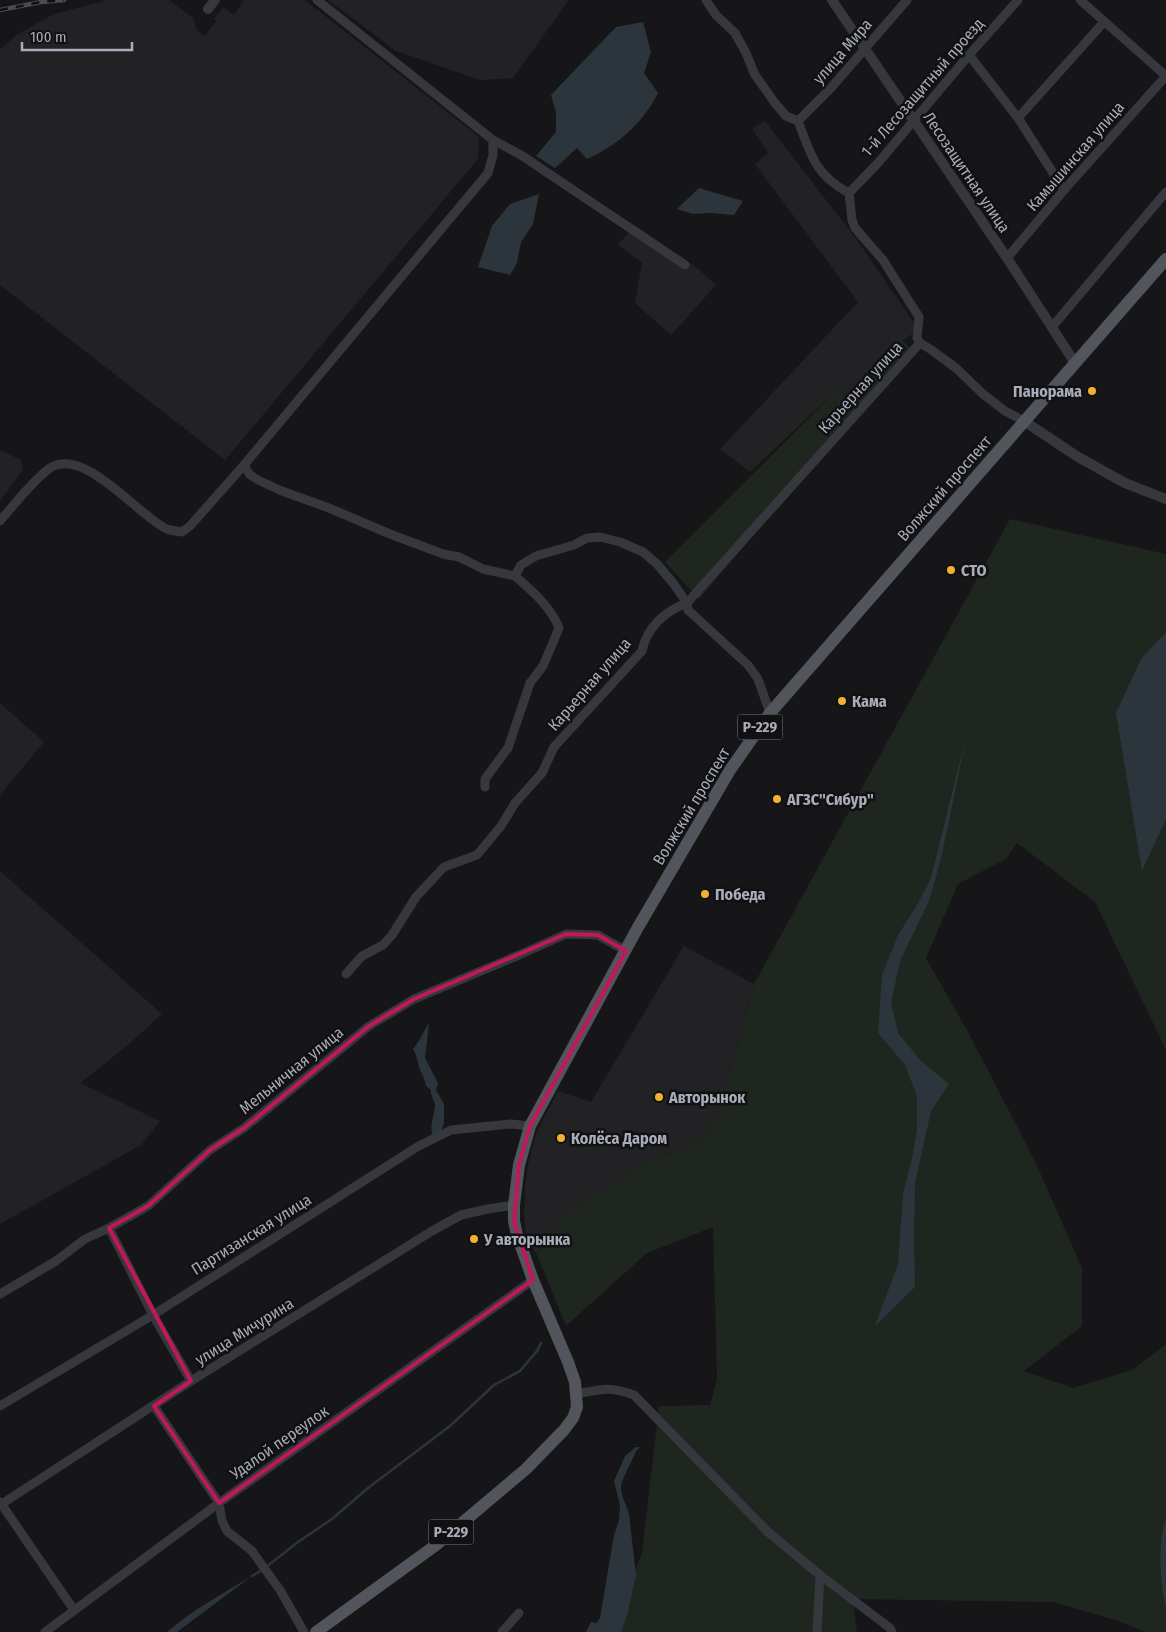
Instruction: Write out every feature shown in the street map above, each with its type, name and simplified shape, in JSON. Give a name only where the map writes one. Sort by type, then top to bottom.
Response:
[{"type":"main road","name":"Волжский проспект","points":[[316,1632],[443,1538],[526,1469],[564,1430],[573,1418],[577,1407],[575,1382],[533,1280],[514,1222],[519,1165],[530,1126],[637,929],[730,770],[770,713],[1166,259]]},
{"type":"street","points":[[208,9],[215,0]]},
{"type":"street","points":[[317,0],[493,140],[521,155],[685,265]]},
{"type":"street","points":[[706,0],[716,15],[735,33],[755,75],[775,103],[786,116],[798,122],[811,154],[821,172],[836,186],[849,193],[852,220],[855,228],[883,260],[918,317],[917,338],[920,343],[956,368],[1004,411],[1024,421],[1078,457],[1125,483],[1166,500]]},
{"type":"street","name":"Лесозащитная улица","points":[[832,0],[1008,258],[1075,363]]},
{"type":"street","name":"улица Мира","points":[[798,122],[830,89],[907,0]]},
{"type":"street","name":"1-й Лесозащитный проезд","points":[[849,193],[878,163],[968,55],[1018,0]]},
{"type":"street","points":[[1080,0],[1166,76]]},
{"type":"street","points":[[1018,118],[1104,22]]},
{"type":"street","points":[[968,55],[1018,118],[1064,190]]},
{"type":"street","name":"Камышинская улица","points":[[1008,258],[1064,190],[1166,76]]},
{"type":"street","points":[[0,521],[40,476],[52,467],[65,465],[100,477],[166,529],[182,532],[190,526],[244,465],[488,172],[493,140]]},
{"type":"street","points":[[1052,328],[1166,192]]},
{"type":"street","name":"Карьерная улица","points":[[346,974],[362,956],[384,945],[416,897],[444,867],[478,855],[502,826],[515,802],[542,773],[554,747],[642,651],[650,628],[670,611],[688,603],[920,343]]},
{"type":"street","points":[[244,465],[250,475],[282,491],[330,508],[390,534],[459,558],[483,569],[515,576],[534,592],[555,619],[559,628],[544,666],[530,684],[508,748],[485,779],[485,787]]},
{"type":"street","points":[[515,576],[521,565],[536,556],[574,545],[587,538],[600,537],[620,542],[643,552],[657,564],[688,603],[688,610],[748,665],[758,679],[770,713]]},
{"type":"street","name":"Мельничная улица","points":[[0,1294],[56,1261],[85,1239],[148,1206],[210,1150],[244,1128],[369,1026],[414,999],[566,934],[598,935],[626,951]]},
{"type":"street","name":"Партизанская улица","points":[[0,1406],[152,1315],[417,1147],[452,1130],[511,1124],[530,1126]]},
{"type":"street","name":"улица Мичурина","points":[[0,1504],[432,1231],[461,1216],[514,1205]]},
{"type":"street","points":[[109,1228],[152,1315],[191,1382]]},
{"type":"street","name":"Удалой переулок","points":[[45,1632],[219,1503],[533,1280]]},
{"type":"street","points":[[577,1394],[604,1388],[619,1389],[634,1394],[768,1532],[820,1576],[890,1628],[892,1632]]},
{"type":"street","points":[[154,1406],[219,1503],[222,1521],[227,1531],[252,1551],[280,1590],[304,1632]]},
{"type":"street","points":[[0,1504],[74,1610]]},
{"type":"street","points":[[817,1632],[820,1576]]},
{"type":"street","points":[[502,1632],[519,1613]]},
{"type":"highlighted area","points":[[566,934],[598,935],[626,951],[530,1126],[519,1165],[514,1221],[533,1280],[219,1503],[154,1406],[191,1381],[109,1228],[148,1206],[210,1150],[244,1128],[369,1026],[414,999]]},
{"type":"shaded area","points":[[108,0],[169,0],[194,19],[196,29],[205,36],[223,7],[234,15],[244,0],[305,0],[479,137],[478,159],[225,460],[0,285],[0,49],[18,34],[54,14]]},
{"type":"shaded area","points":[[328,0],[569,0],[513,78],[480,80],[396,51]]},
{"type":"shaded area","points":[[643,22],[651,52],[644,73],[658,93],[645,114],[619,140],[587,159],[577,148],[555,168],[536,156],[556,132],[556,113],[551,95],[616,27]]},
{"type":"shaded area","points":[[765,121],[857,240],[919,330],[903,340],[847,396],[838,389],[750,472],[720,449],[858,302],[755,164],[768,153],[752,129]]},
{"type":"shaded area","points":[[699,188],[743,201],[734,215],[693,214],[677,209]]},
{"type":"shaded area","points":[[539,194],[533,224],[521,242],[517,263],[510,275],[478,267],[492,226],[510,204]]},
{"type":"shaded area","points":[[635,225],[697,268],[716,285],[671,335],[635,303],[642,263],[618,245]]},
{"type":"shaded area","points":[[903,340],[911,349],[699,599],[665,562],[838,389],[847,396]]},
{"type":"shaded area","points":[[0,450],[21,460],[23,470],[0,501]]},
{"type":"shaded area","points":[[1010,519],[1166,554],[1166,1050],[1095,902],[1017,843],[1006,859],[958,884],[926,958],[968,1032],[1035,1161],[1082,1268],[1082,1326],[1024,1371],[1073,1388],[1132,1370],[1166,1344],[1166,1632],[1145,1632],[1121,1622],[1054,1602],[853,1599],[857,1632],[611,1632],[642,1553],[659,1406],[710,1405],[717,1379],[713,1227],[647,1253],[566,1326],[537,1255],[566,1213],[644,1163],[695,1143],[717,1119],[754,984]]},
{"type":"shaded area","points":[[1166,632],[1166,819],[1142,871],[1116,713],[1141,659]]},
{"type":"shaded area","points":[[0,703],[44,742],[0,795]]},
{"type":"shaded area","points":[[967,733],[941,859],[929,901],[900,961],[891,1003],[898,1033],[920,1060],[949,1084],[931,1111],[915,1183],[915,1287],[875,1326],[898,1264],[903,1194],[917,1130],[917,1096],[905,1065],[878,1033],[882,975],[898,935],[931,878]]},
{"type":"shaded area","points":[[0,871],[162,1014],[122,1050],[80,1083],[160,1121],[141,1145],[0,1224]]},
{"type":"shaded area","name":"Авторынок","points":[[684,946],[754,984],[717,1119],[695,1143],[644,1163],[567,1213],[537,1255],[526,1237],[524,1212],[525,1186],[535,1137],[544,1117],[558,1091],[591,1102]]},
{"type":"shaded area","points":[[429,1023],[425,1058],[438,1083],[436,1090],[444,1104],[444,1124],[440,1133],[432,1135],[431,1127],[435,1104],[431,1090],[426,1086],[413,1049]]},
{"type":"shaded area","points":[[636,1447],[640,1447],[636,1451],[621,1487],[629,1514],[636,1575],[627,1616],[621,1632],[586,1632],[591,1622],[596,1623],[600,1618],[614,1535],[619,1520],[620,1505],[614,1481],[625,1456]]},
{"type":"shaded area","points":[[1166,1519],[1166,1608],[1162,1587],[1160,1551]]},
{"type":"shaded area","points":[[252,1576],[177,1632],[167,1632],[219,1595]]},
{"type":"waterway","points":[[266,1567],[332,1519],[368,1488],[450,1426],[494,1385],[520,1371],[537,1351],[541,1343]]},
{"type":"waterway","points":[[252,1576],[262,1570]]},
{"type":"railway","points":[[0,10],[41,2],[64,0]]},
{"type":"place","name":"Панорама","points":[[1092,391]]},
{"type":"place","name":"СТО","points":[[951,570]]},
{"type":"place","name":"Кама","points":[[842,701]]},
{"type":"place","name":"АГЗС\"Сибур\"","points":[[777,799]]},
{"type":"place","name":"Победа","points":[[705,894]]},
{"type":"place","name":"Авторынок","points":[[659,1097]]},
{"type":"place","name":"Колёса Даром","points":[[561,1138]]},
{"type":"place","name":"У авторынка","points":[[474,1239]]}]
